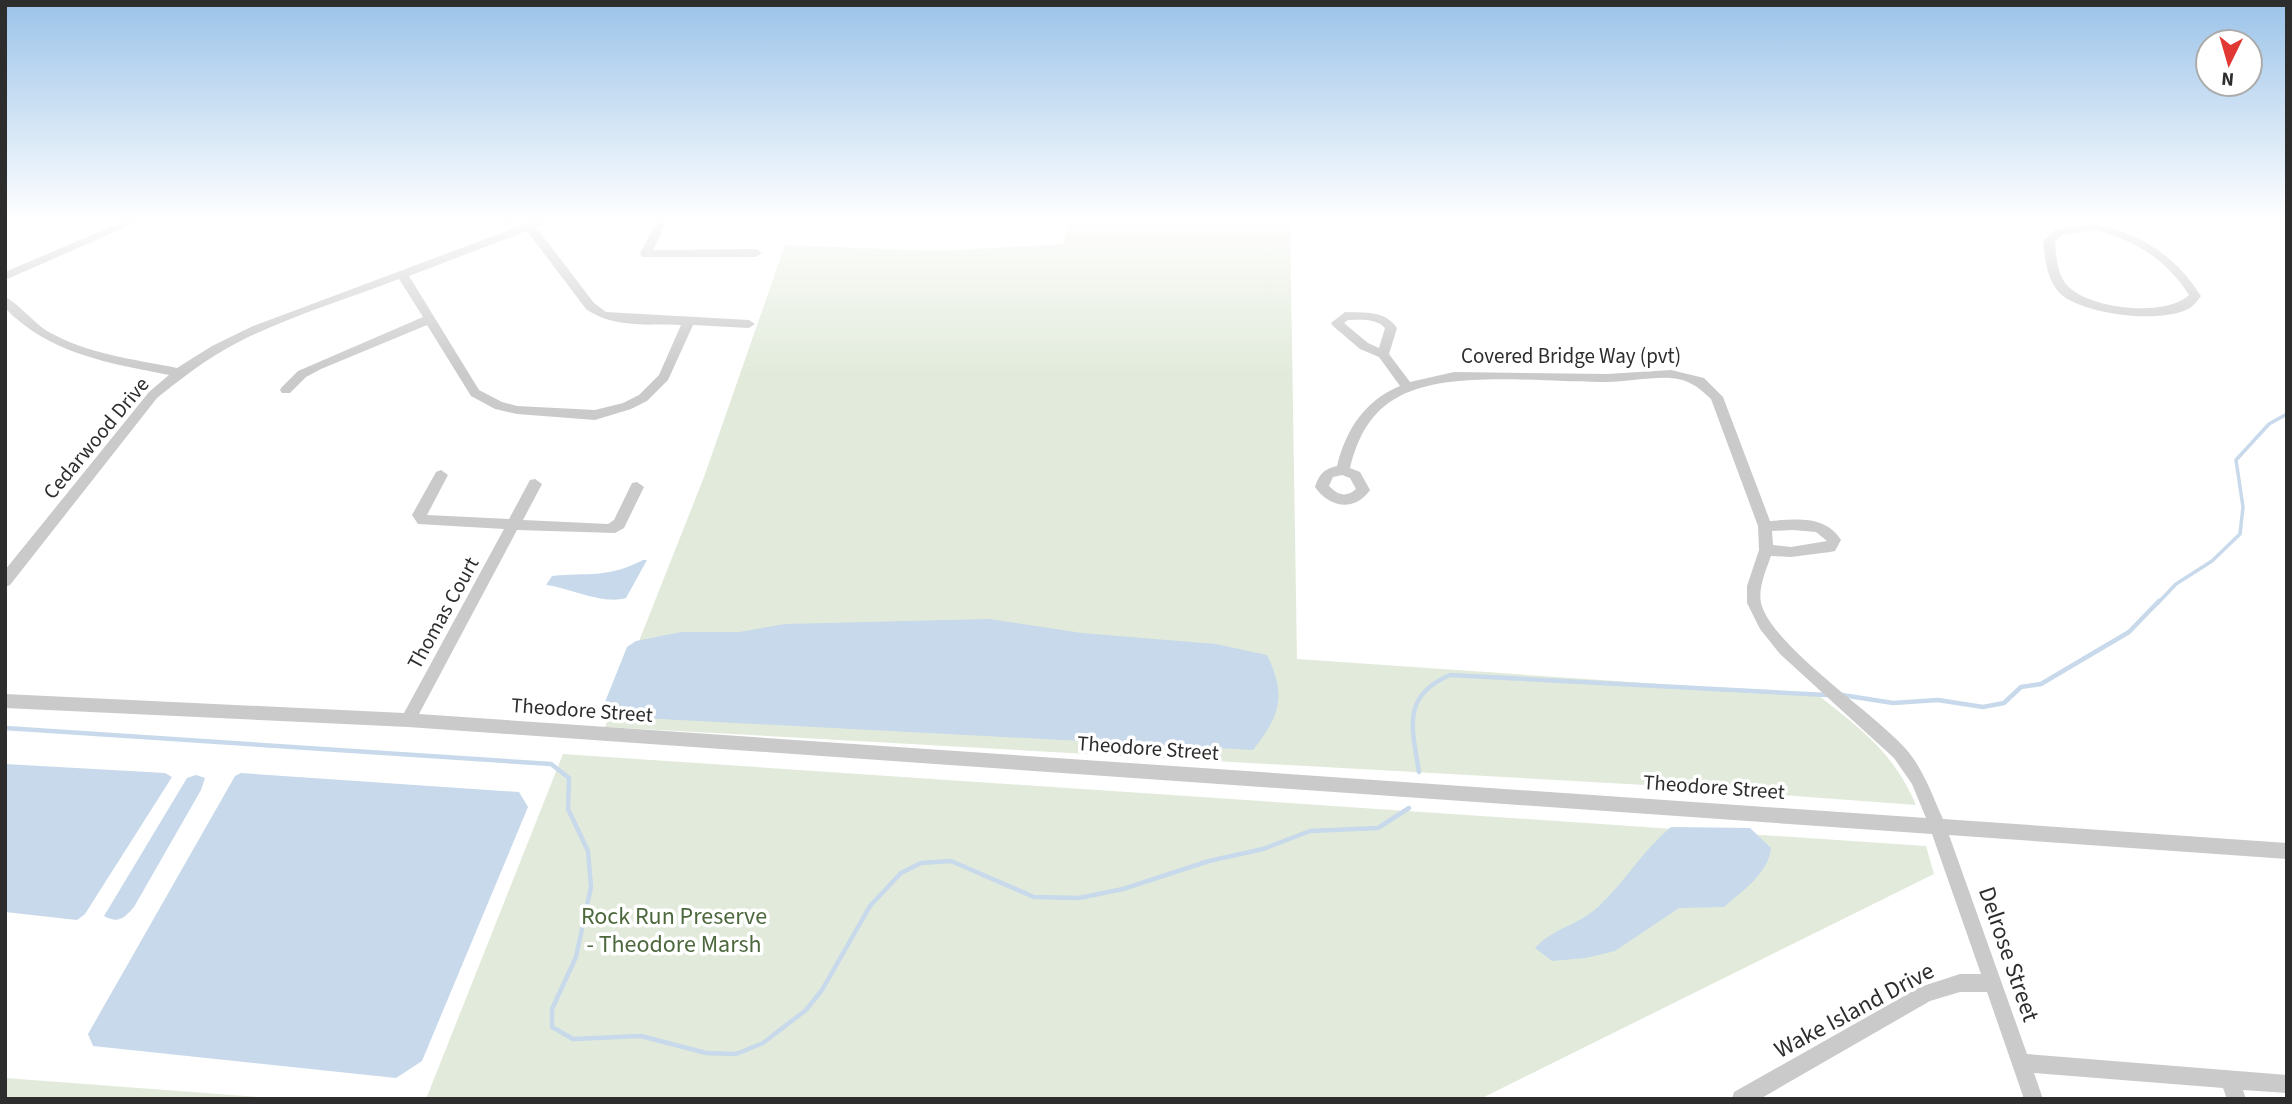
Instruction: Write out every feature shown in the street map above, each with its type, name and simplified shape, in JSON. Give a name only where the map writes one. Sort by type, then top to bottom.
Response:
[{"type":"street","name":"Cedarwood Drive","points":[[5,580],[139,410],[179,373],[216,349],[257,329],[411,271]]},
{"type":"street","points":[[563,271],[590,306],[602,315],[615,318],[749,324]]},
{"type":"street","points":[[2055,271],[2058,284],[2079,301],[2106,309],[2169,311],[2182,309],[2192,303],[2195,296],[2180,271]]},
{"type":"street","points":[[402,274],[475,393],[488,401],[517,410],[594,415],[627,406],[654,388],[664,377],[689,321]]},
{"type":"street","points":[[5,301],[24,323],[55,342],[82,352],[179,373]]},
{"type":"street","points":[[285,390],[302,374],[317,366],[430,319]]},
{"type":"street","points":[[1383,354],[1408,387]]},
{"type":"street","name":"Covered Bridge Way (pvt)","points":[[1343,470],[1353,434],[1366,414],[1384,399],[1431,379],[1467,375],[1607,378],[1671,374],[1700,382],[1717,397],[1765,526],[1766,550],[1754,586],[1754,603],[1765,625],[1785,650],[1900,753],[1918,780],[1938,827]]},
{"type":"street","name":"Thomas Court","points":[[441,475],[419,515],[423,520],[610,529],[619,524],[637,487]]},
{"type":"street","name":"Thomas Court","points":[[408,720],[515,526],[535,484]]},
{"type":"street","points":[[1765,526],[1816,526],[1828,531],[1834,540],[1830,547],[1791,552],[1766,550]]},
{"type":"street","name":"Theodore Street","points":[[5,701],[408,720],[2287,850]]},
{"type":"street","name":"Delrose Street","points":[[1938,827],[2034,1099]]},
{"type":"street","name":"Wake Island Drive","points":[[1746,1098],[1926,993],[1960,983],[1994,983]]},
{"type":"street","points":[[2021,1063],[2287,1084]]},
{"type":"street","points":[[2229,1080],[2237,1099]]},
{"type":"green space","points":[[776,271],[1291,271],[1297,659],[1818,695],[1862,731],[1887,756],[1916,805],[1645,785],[605,727],[704,477]]},
{"type":"green space","name":"Rock Run Preserve - Theodore Marsh","points":[[563,754],[1926,846],[1934,874],[1480,1099],[426,1099]]},
{"type":"green space","points":[[5,1078],[285,1099],[5,1099]]},
{"type":"water","points":[[647,560],[626,598],[597,598],[546,585],[552,576],[598,574],[618,570]]},
{"type":"water","points":[[989,619],[1082,633],[1216,644],[1267,655],[1277,683],[1278,705],[1275,716],[1253,750],[641,718],[606,711],[605,702],[627,647],[636,641],[681,632],[739,632],[785,624]]},
{"type":"water","points":[[5,764],[165,773],[172,777],[85,914],[77,920],[5,912]]},
{"type":"water","points":[[241,773],[519,792],[528,807],[422,1061],[396,1078],[93,1046],[88,1034],[235,776]]},
{"type":"water","points":[[196,775],[205,778],[201,790],[134,907],[121,919],[114,920],[104,916],[187,778]]},
{"type":"water","points":[[1671,827],[1750,828],[1771,848],[1769,857],[1754,881],[1724,907],[1679,908],[1615,951],[1586,958],[1552,961],[1535,948],[1598,907]]},
{"type":"waterway","points":[[2158,603],[2176,584],[2212,561],[2240,534],[2243,507],[2236,460],[2269,424],[2287,414]]},
{"type":"waterway","points":[[1842,695],[1893,703],[1938,700],[1983,707],[2004,703],[2021,687],[2041,684],[2129,632],[2159,601]]},
{"type":"waterway","points":[[1419,772],[1413,728],[1417,703],[1434,683],[1450,675],[1827,695]]},
{"type":"waterway","points":[[5,728],[551,764],[569,778],[568,809],[588,851],[591,887],[576,957],[552,1009],[552,1027],[573,1039],[641,1036],[706,1053],[736,1054],[763,1043],[806,1010],[822,990],[870,906],[901,873],[921,863],[951,861],[1034,897],[1079,898],[1123,889],[1209,861],[1263,849],[1310,831],[1378,828],[1409,808]]}]
